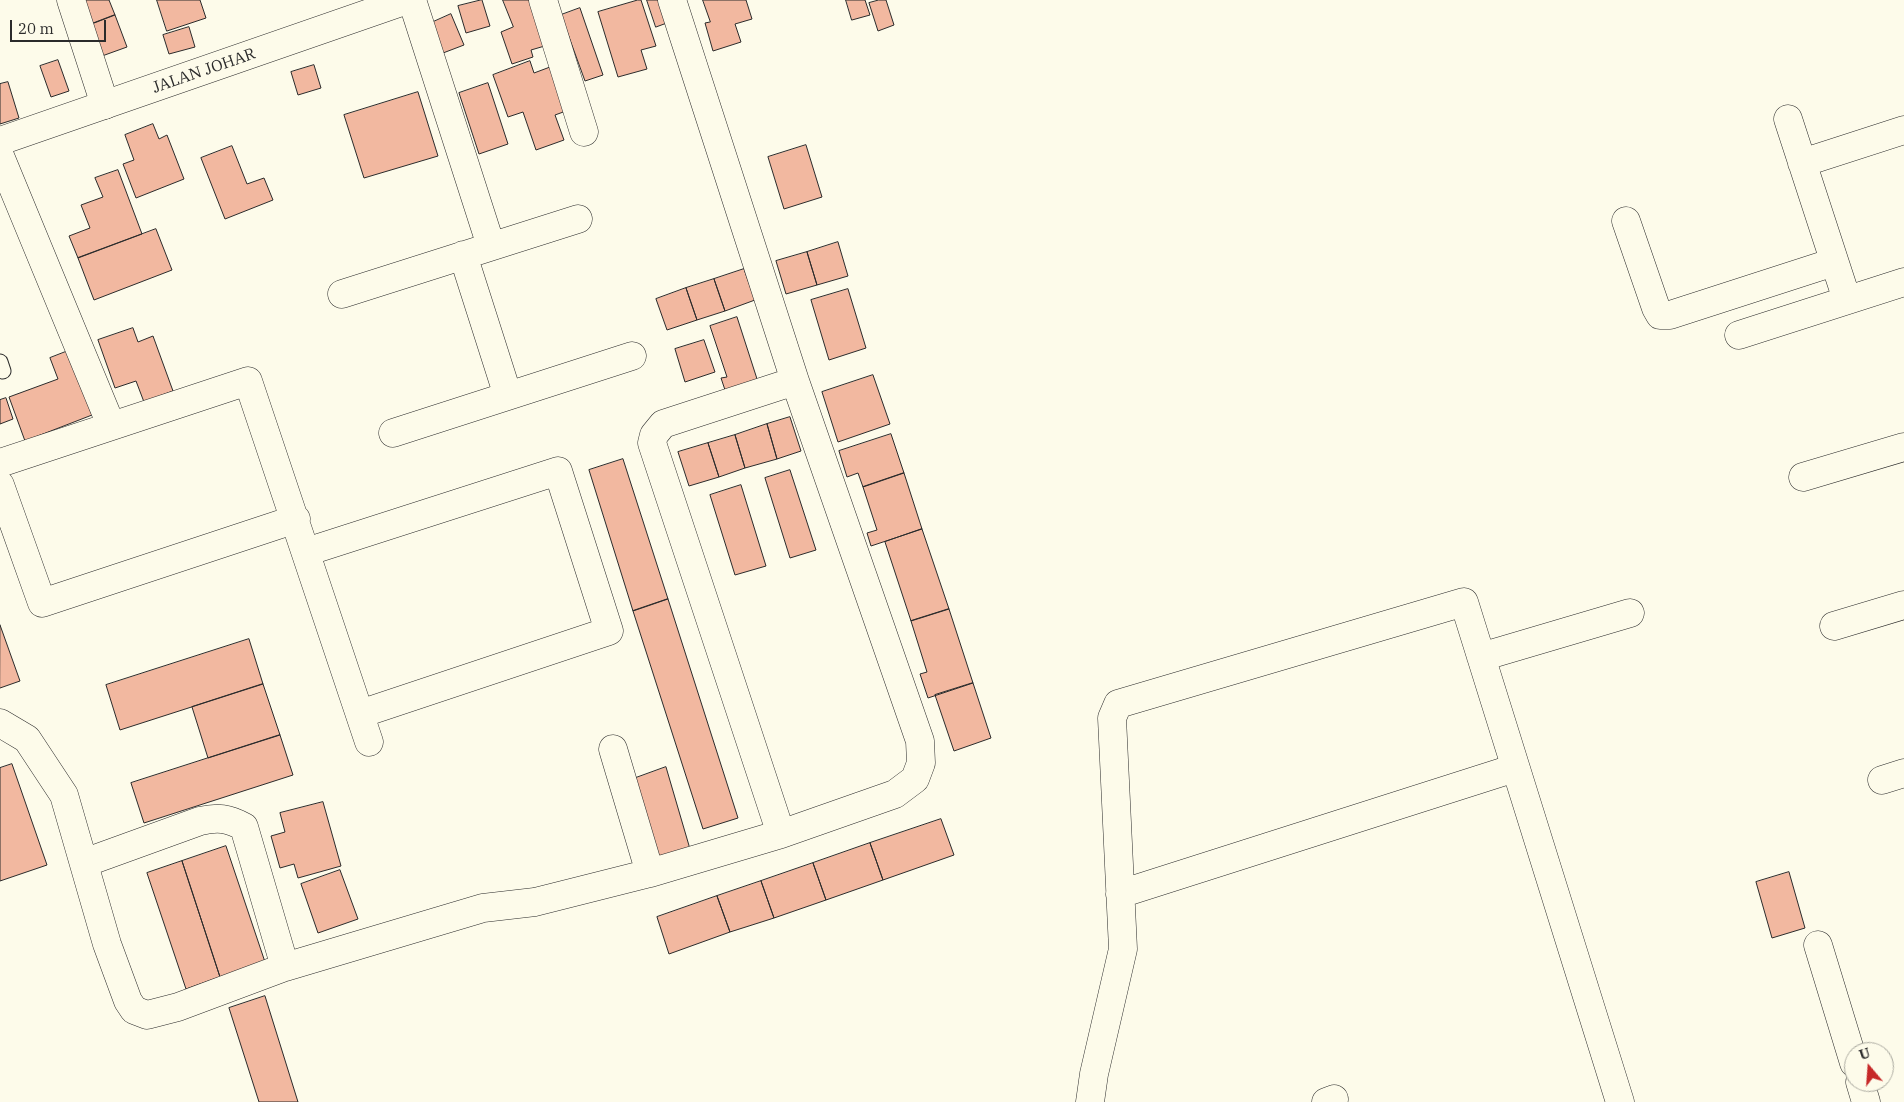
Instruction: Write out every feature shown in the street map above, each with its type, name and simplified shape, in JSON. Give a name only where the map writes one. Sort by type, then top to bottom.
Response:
[{"type":"street","points":[[71,0],[105,105]]},
{"type":"street","points":[[542,0],[584,132]]},
{"type":"street","points":[[0,723],[27,738],[64,794],[107,944],[128,1001],[139,1013],[147,1016],[178,1007],[284,967],[483,908],[536,902],[650,873],[781,834],[895,794],[915,779],[921,763],[920,741],[795,381],[672,0]]},
{"type":"street","points":[[404,1],[491,246]]},
{"type":"street","name":"JALAN JOHAR","points":[[0,141],[404,1]]},
{"type":"street","points":[[1788,118],[1847,300]]},
{"type":"street","points":[[1802,163],[1904,130]]},
{"type":"street","points":[[0,156],[111,425]]},
{"type":"street","points":[[342,294],[578,219]]},
{"type":"street","points":[[1626,221],[1660,315],[1670,315],[1834,262]]},
{"type":"street","points":[[463,255],[508,396]]},
{"type":"street","points":[[1739,335],[1904,282]]},
{"type":"street","points":[[393,433],[632,356]]},
{"type":"street","points":[[0,463],[248,381],[296,519],[369,742]]},
{"type":"street","points":[[781,834],[652,443],[654,434],[664,424],[795,381]]},
{"type":"street","points":[[1803,477],[1904,447]]},
{"type":"street","points":[[306,552],[558,471],[609,631],[360,714]]},
{"type":"street","points":[[0,485],[42,603],[296,519]]},
{"type":"street","points":[[1090,1102],[1094,1074],[1123,950],[1112,718],[1118,704],[1464,602],[1620,1102]]},
{"type":"street","points":[[1834,626],[1904,604]]},
{"type":"street","points":[[1481,657],[1630,612]]},
{"type":"street","points":[[613,749],[650,873]]},
{"type":"street","points":[[1120,894],[1515,768]]},
{"type":"street","points":[[84,863],[200,821],[219,818],[233,821],[244,828],[284,967]]},
{"type":"street","points":[[1818,946],[1848,1042]]},
{"type":"building","points":[[80,0],[109,0],[115,15],[89,25]]},
{"type":"building","points":[[157,0],[200,0],[206,18],[167,31]]},
{"type":"building","points":[[482,0],[490,26],[466,33],[458,6]]},
{"type":"building","points":[[503,0],[532,0],[548,45],[531,50],[533,57],[512,64],[501,32],[513,27]]},
{"type":"building","points":[[641,0],[656,46],[641,50],[647,69],[618,77],[598,12]]},
{"type":"building","points":[[647,0],[668,0],[675,20],[656,27]]},
{"type":"building","points":[[703,0],[746,0],[752,19],[735,24],[741,42],[713,51],[705,23],[710,22]]},
{"type":"building","points":[[846,0],[865,0],[870,15],[852,20]]},
{"type":"building","points":[[886,0],[894,25],[878,31],[869,3]]},
{"type":"building","points":[[580,8],[603,75],[585,81],[561,15]]},
{"type":"building","points":[[451,14],[464,45],[443,53],[431,23]]},
{"type":"building","points":[[115,15],[127,47],[102,56],[89,25]]},
{"type":"building","points":[[189,27],[195,47],[169,54],[163,35]]},
{"type":"building","points":[[58,60],[69,91],[51,97],[40,66]]},
{"type":"building","points":[[530,61],[534,73],[550,67],[566,111],[555,115],[564,140],[536,150],[523,112],[508,117],[493,75]]},
{"type":"building","points":[[314,65],[321,88],[298,95],[291,72]]},
{"type":"building","points":[[8,82],[19,118],[0,124],[0,84]]},
{"type":"building","points":[[488,83],[508,144],[479,154],[459,93]]},
{"type":"building","points":[[418,92],[438,156],[364,178],[344,115]]},
{"type":"building","points":[[153,124],[159,139],[167,135],[184,179],[136,198],[123,164],[134,160],[125,135]]},
{"type":"building","points":[[806,145],[822,197],[784,209],[768,157]]},
{"type":"building","points":[[232,146],[247,184],[264,178],[273,200],[225,219],[201,158]]},
{"type":"building","points":[[118,170],[142,234],[78,258],[69,236],[90,228],[81,205],[103,197],[95,178]]},
{"type":"building","points":[[156,229],[172,270],[94,300],[78,258]]},
{"type":"building","points":[[838,242],[848,276],[817,285],[807,252]]},
{"type":"building","points":[[807,252],[817,285],[786,294],[776,261]]},
{"type":"building","points":[[744,269],[755,300],[725,311],[714,279]]},
{"type":"building","points":[[714,279],[725,311],[697,320],[686,288]]},
{"type":"building","points":[[686,288],[697,320],[667,330],[656,299]]},
{"type":"building","points":[[848,289],[866,348],[829,360],[811,300]]},
{"type":"building","points":[[737,317],[758,382],[726,393],[721,378],[727,377],[710,326]]},
{"type":"building","points":[[133,328],[138,342],[153,336],[173,391],[144,402],[136,381],[115,388],[98,340]]},
{"type":"building","points":[[704,340],[715,372],[685,382],[675,349]]},
{"type":"building","points":[[68,351],[92,415],[25,441],[9,397],[58,379],[50,358]]},
{"type":"building","points":[[873,375],[890,424],[838,442],[822,392]]},
{"type":"building","points":[[6,398],[13,419],[0,424],[0,400]]},
{"type":"building","points":[[790,417],[801,451],[777,459],[767,424]]},
{"type":"building","points":[[767,424],[777,459],[745,468],[735,435]]},
{"type":"building","points":[[891,434],[904,473],[863,487],[858,473],[847,477],[839,451]]},
{"type":"building","points":[[735,435],[745,468],[719,477],[708,443]]},
{"type":"building","points":[[708,443],[719,477],[689,486],[678,452]]},
{"type":"building","points":[[623,459],[668,599],[633,611],[589,470]]},
{"type":"building","points":[[790,470],[816,550],[790,558],[765,478]]},
{"type":"building","points":[[904,473],[922,529],[871,546],[867,533],[877,530],[863,487]]},
{"type":"building","points":[[741,485],[766,566],[735,575],[710,495]]},
{"type":"building","points":[[922,529],[949,609],[911,621],[885,542]]},
{"type":"building","points":[[668,599],[738,818],[703,829],[633,611]]},
{"type":"building","points":[[949,609],[973,683],[928,698],[920,674],[927,672],[911,621]]},
{"type":"building","points":[[0,625],[20,681],[0,688]]},
{"type":"building","points":[[249,639],[263,684],[120,730],[106,685]]},
{"type":"building","points":[[973,683],[991,738],[954,751],[935,695]]},
{"type":"building","points":[[263,684],[280,735],[208,758],[192,707]]},
{"type":"building","points":[[280,735],[293,775],[144,823],[131,783]]},
{"type":"building","points":[[12,764],[47,865],[0,881],[0,768]]},
{"type":"building","points":[[666,767],[690,849],[658,860],[633,779]]},
{"type":"building","points":[[323,802],[341,866],[298,878],[294,864],[280,868],[271,836],[285,832],[280,813]]},
{"type":"building","points":[[941,819],[954,855],[883,880],[870,843]]},
{"type":"building","points":[[870,843],[883,880],[826,900],[813,863]]},
{"type":"building","points":[[226,846],[265,962],[220,977],[182,861]]},
{"type":"building","points":[[182,861],[220,977],[186,989],[147,873]]},
{"type":"building","points":[[813,863],[826,900],[774,918],[761,881]]},
{"type":"building","points":[[340,870],[358,919],[318,933],[301,884]]},
{"type":"building","points":[[1789,872],[1805,928],[1772,938],[1756,882]]},
{"type":"building","points":[[761,881],[774,918],[730,932],[717,896]]},
{"type":"building","points":[[717,896],[730,932],[669,954],[657,917]]},
{"type":"building","points":[[265,996],[298,1102],[259,1102],[229,1008]]}]
